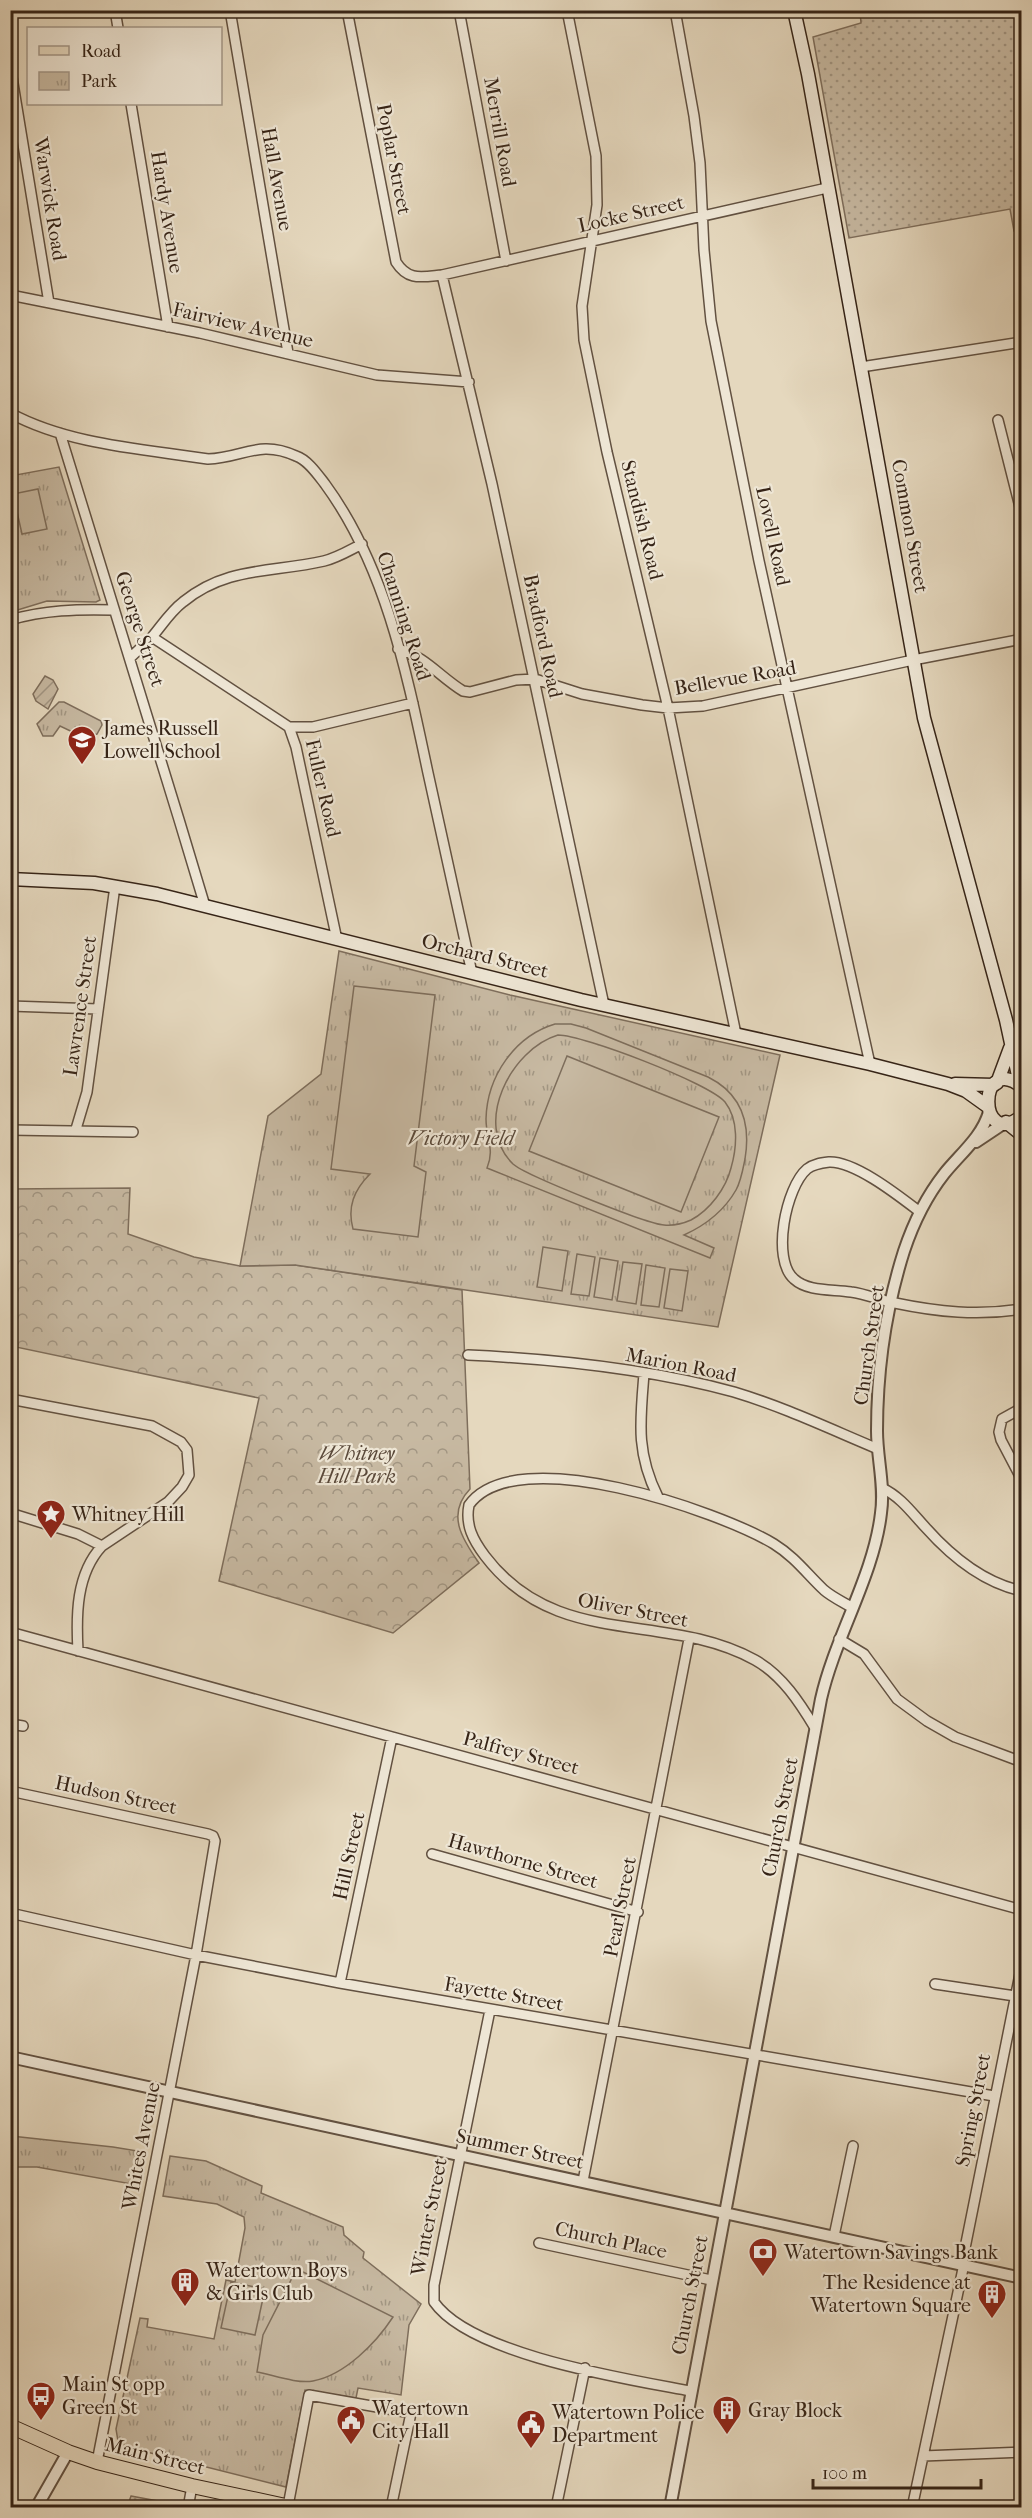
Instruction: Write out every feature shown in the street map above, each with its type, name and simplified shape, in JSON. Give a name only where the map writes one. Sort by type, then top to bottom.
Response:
[{"type":"main road","name":"Common Street","points":[[794,10],[913,660],[932,749],[1021,1086]]},
{"type":"main road","name":"Orchard Street","points":[[10,879],[54,880],[115,886],[205,906],[472,974],[870,1064],[948,1084],[974,1096],[996,1119],[1006,1122]]},
{"type":"main road","points":[[988,1109],[988,1092],[996,1084],[1011,1044]]},
{"type":"main road","name":"Orchard Street","points":[[948,1084],[996,1084],[1007,1081],[1021,1086]]},
{"type":"main road","points":[[1006,1122],[1022,1116]]},
{"type":"main road","points":[[1006,1122],[1022,1135]]},
{"type":"main road","name":"Main Street","points":[[10,2426],[68,2452],[98,2462],[192,2486],[291,2507]]},
{"type":"street","points":[[115,10],[118,27]]},
{"type":"street","name":"Hall Avenue","points":[[230,10],[288,353]]},
{"type":"street","name":"Poplar Street","points":[[347,10],[396,262],[402,272],[414,278],[442,275]]},
{"type":"street","name":"Merrill Road","points":[[459,10],[506,261]]},
{"type":"street","name":"Standish Road","points":[[567,10],[596,156],[597,205],[582,306],[584,340],[607,452],[668,708],[736,1034]]},
{"type":"street","name":"Lovell Road","points":[[675,10],[694,116],[711,321],[870,1064]]},
{"type":"street","name":"Warwick Road","points":[[10,65],[49,303]]},
{"type":"street","name":"Hardy Avenue","points":[[131,105],[168,327]]},
{"type":"street","name":"Locke Street","points":[[442,275],[827,188]]},
{"type":"street","name":"Bradford Road","points":[[442,275],[469,382],[535,679],[604,1005]]},
{"type":"street","name":"Fairview Avenue","points":[[10,295],[288,353],[377,375],[469,382]]},
{"type":"street","points":[[861,367],[1022,342]]},
{"type":"street","name":"Channing Road","points":[[10,413],[60,433],[111,444],[208,459],[224,459],[254,448],[277,449],[299,456],[318,474],[336,498],[362,544],[378,582],[413,703],[472,974]]},
{"type":"street","points":[[998,420],[1022,515]]},
{"type":"street","name":"George Street","points":[[60,433],[113,610],[131,657],[205,906]]},
{"type":"street","points":[[131,657],[152,637],[181,603],[201,588],[244,572],[326,561],[362,544]]},
{"type":"street","points":[[10,620],[33,614],[67,610],[113,610]]},
{"type":"street","name":"Fuller Road","points":[[152,637],[289,727],[296,747],[338,940]]},
{"type":"street","name":"Bellevue Road","points":[[398,649],[413,653],[424,660],[463,691],[470,692],[516,680],[535,679],[582,694],[668,708],[703,706],[913,660],[1022,639]]},
{"type":"street","points":[[289,727],[313,727],[413,703]]},
{"type":"street","name":"Lawrence Street","points":[[76,1129],[87,1092],[115,886]]},
{"type":"street","points":[[10,1006],[98,1009]]},
{"type":"street","name":"Church Street","points":[[670,2508],[815,1728],[824,1686],[875,1542],[881,1513],[882,1488],[878,1449],[879,1376],[892,1302],[905,1249],[920,1212],[937,1184],[984,1124],[988,1109]]},
{"type":"street","name":"Church Street","points":[[962,1154],[1006,1122]]},
{"type":"street","points":[[10,1130],[76,1129],[134,1132]]},
{"type":"street","points":[[920,1212],[851,1168],[831,1162],[808,1168],[794,1190],[781,1245],[788,1273],[795,1280],[811,1287],[852,1292],[892,1302],[968,1314],[1022,1309]]},
{"type":"street","name":"Marion Road","points":[[468,1355],[530,1358],[644,1374],[735,1393],[813,1420],[878,1449]]},
{"type":"street","points":[[644,1374],[640,1440],[646,1471],[658,1497],[736,1524],[772,1543],[801,1564],[825,1590],[851,1607]]},
{"type":"street","points":[[10,1399],[152,1426],[168,1433],[186,1449],[189,1475],[182,1487],[168,1502],[102,1546],[94,1555],[82,1585],[76,1622],[78,1651]]},
{"type":"street","points":[[1022,1408],[1002,1419],[999,1432],[1022,1480]]},
{"type":"street","name":"Oliver Street","points":[[658,1497],[589,1484],[524,1480],[495,1486],[478,1495],[469,1505],[469,1527],[479,1548],[502,1575],[530,1598],[565,1615],[583,1620],[690,1639],[738,1652],[766,1666],[787,1688],[815,1728]]},
{"type":"street","points":[[882,1488],[903,1502],[932,1535],[958,1559],[986,1578],[1022,1591]]},
{"type":"street","points":[[10,1514],[78,1534],[102,1546]]},
{"type":"street","name":"Palfrey Street","points":[[10,1632],[1022,1910]]},
{"type":"street","name":"Pearl Street","points":[[583,2181],[638,1912],[690,1639]]},
{"type":"street","points":[[839,1639],[864,1654],[897,1699],[927,1721],[955,1737],[1022,1762]]},
{"type":"street","points":[[10,1724],[23,1726]]},
{"type":"street","name":"Hill Street","points":[[340,1983],[392,1737]]},
{"type":"street","name":"Hudson Street","points":[[10,1791],[213,1836]]},
{"type":"street","name":"Whites Avenue","points":[[98,2462],[196,1955],[214,1856],[213,1836]]},
{"type":"street","name":"Hawthorne Street","points":[[432,1854],[638,1912]]},
{"type":"street","name":"Fayette Street","points":[[10,1913],[196,1955],[340,1983],[994,2096]]},
{"type":"street","name":"Spring Street","points":[[912,2508],[1022,1964]]},
{"type":"street","points":[[935,1984],[1015,1996]]},
{"type":"street","name":"Winter Street","points":[[490,2010],[459,2154],[434,2285],[434,2302],[461,2324],[492,2342],[518,2352],[690,2391]]},
{"type":"street","name":"Summer Street","points":[[10,2057],[963,2263],[1022,2278]]},
{"type":"street","points":[[834,2236],[853,2146]]},
{"type":"street","name":"Church Place","points":[[538,2243],[711,2280]]},
{"type":"street","points":[[556,2508],[585,2368]]},
{"type":"street","points":[[291,2507],[309,2395],[411,2413],[391,2508]]},
{"type":"street","points":[[36,2508],[68,2452]]},
{"type":"street","points":[[923,2456],[1022,2452]]},
{"type":"street","points":[[188,2508],[192,2486]]},
{"type":"green space","points":[[860,11],[1021,11],[1021,231],[1014,231],[1010,209],[849,238],[813,37],[861,23]]},
{"type":"green space","points":[[59,467],[100,600],[96,602],[47,601],[11,612],[10,476]]},
{"type":"green space","points":[[38,489],[47,529],[22,534],[13,494]]},
{"type":"green space","points":[[45,676],[53,680],[58,689],[48,709],[36,701],[33,694]]},
{"type":"green space","points":[[59,702],[64,702],[101,721],[102,725],[97,734],[83,737],[60,726],[53,736],[43,736],[37,724]]},
{"type":"green space","name":"Victory Field","points":[[339,951],[510,995],[780,1055],[718,1327],[295,1265],[240,1266],[268,1116],[321,1074]]},
{"type":"green space","points":[[354,986],[435,995],[414,1166],[426,1172],[418,1237],[353,1229],[351,1213],[353,1199],[370,1174],[331,1169]]},
{"type":"green space","points":[[555,1024],[571,1024],[586,1028],[708,1077],[720,1084],[736,1101],[742,1111],[747,1133],[745,1159],[739,1183],[731,1198],[720,1211],[700,1227],[684,1235],[714,1248],[710,1258],[487,1168],[490,1149],[486,1119],[492,1088],[498,1073],[516,1048],[541,1030]],"holes":[[[558,1035],[618,1051],[672,1072],[714,1094],[730,1109],[736,1134],[729,1176],[711,1204],[698,1216],[684,1223],[671,1225],[653,1223],[635,1217],[522,1170],[513,1164],[501,1148],[496,1129],[497,1109],[502,1090],[512,1071],[525,1055],[541,1043]]]},
{"type":"green space","points":[[567,1056],[719,1117],[681,1212],[529,1151]]},
{"type":"green space","name":"Whitney Hill Park","points":[[130,1188],[128,1234],[194,1257],[240,1266],[295,1265],[462,1290],[470,1489],[463,1498],[458,1517],[462,1536],[479,1563],[393,1633],[219,1581],[259,1398],[11,1346],[10,1189]]},
{"type":"green space","points":[[543,1247],[568,1251],[562,1291],[537,1287]]},
{"type":"green space","points":[[577,1254],[595,1257],[589,1296],[571,1294]]},
{"type":"green space","points":[[600,1258],[618,1261],[612,1300],[594,1297]]},
{"type":"green space","points":[[623,1262],[642,1264],[636,1304],[617,1301]]},
{"type":"green space","points":[[646,1265],[665,1268],[659,1307],[641,1305]]},
{"type":"green space","points":[[670,1269],[688,1271],[682,1311],[664,1308]]},
{"type":"green space","points":[[11,2136],[144,2152],[137,2185],[37,2167],[11,2167]]},
{"type":"green space","points":[[170,2156],[206,2161],[262,2186],[261,2193],[343,2227],[344,2235],[364,2252],[363,2258],[421,2304],[409,2325],[401,2395],[358,2388],[356,2398],[305,2390],[286,2487],[127,2447],[118,2441],[116,2429],[140,2318],[148,2319],[147,2327],[214,2339],[226,2280],[235,2282],[245,2228],[244,2217],[217,2204],[163,2196]]},
{"type":"green space","points":[[303,2272],[393,2317],[359,2357],[325,2378],[307,2382],[257,2372],[263,2335],[293,2276]]},
{"type":"green space","points":[[231,2282],[265,2289],[255,2335],[221,2328]]},
{"type":"green space","points":[[131,2496],[174,2504],[177,2507],[127,2507]]},
{"type":"place","name":"James Russell Lowell School","points":[[82,766]]},
{"type":"place","name":"Whitney Hill","points":[[51,1540]]},
{"type":"place","name":"Watertown Savings Bank","points":[[763,2278]]},
{"type":"place","name":"Watertown Boys & Girls Club","points":[[185,2308]]},
{"type":"place","name":"The Residence at Watertown Square","points":[[992,2320]]},
{"type":"place","name":"Main St opp Green St","points":[[41,2422]]},
{"type":"place","name":"Gray Block","points":[[727,2436]]},
{"type":"place","name":"Watertown City Hall","points":[[351,2446]]},
{"type":"place","name":"Watertown Police Department","points":[[531,2450]]}]
